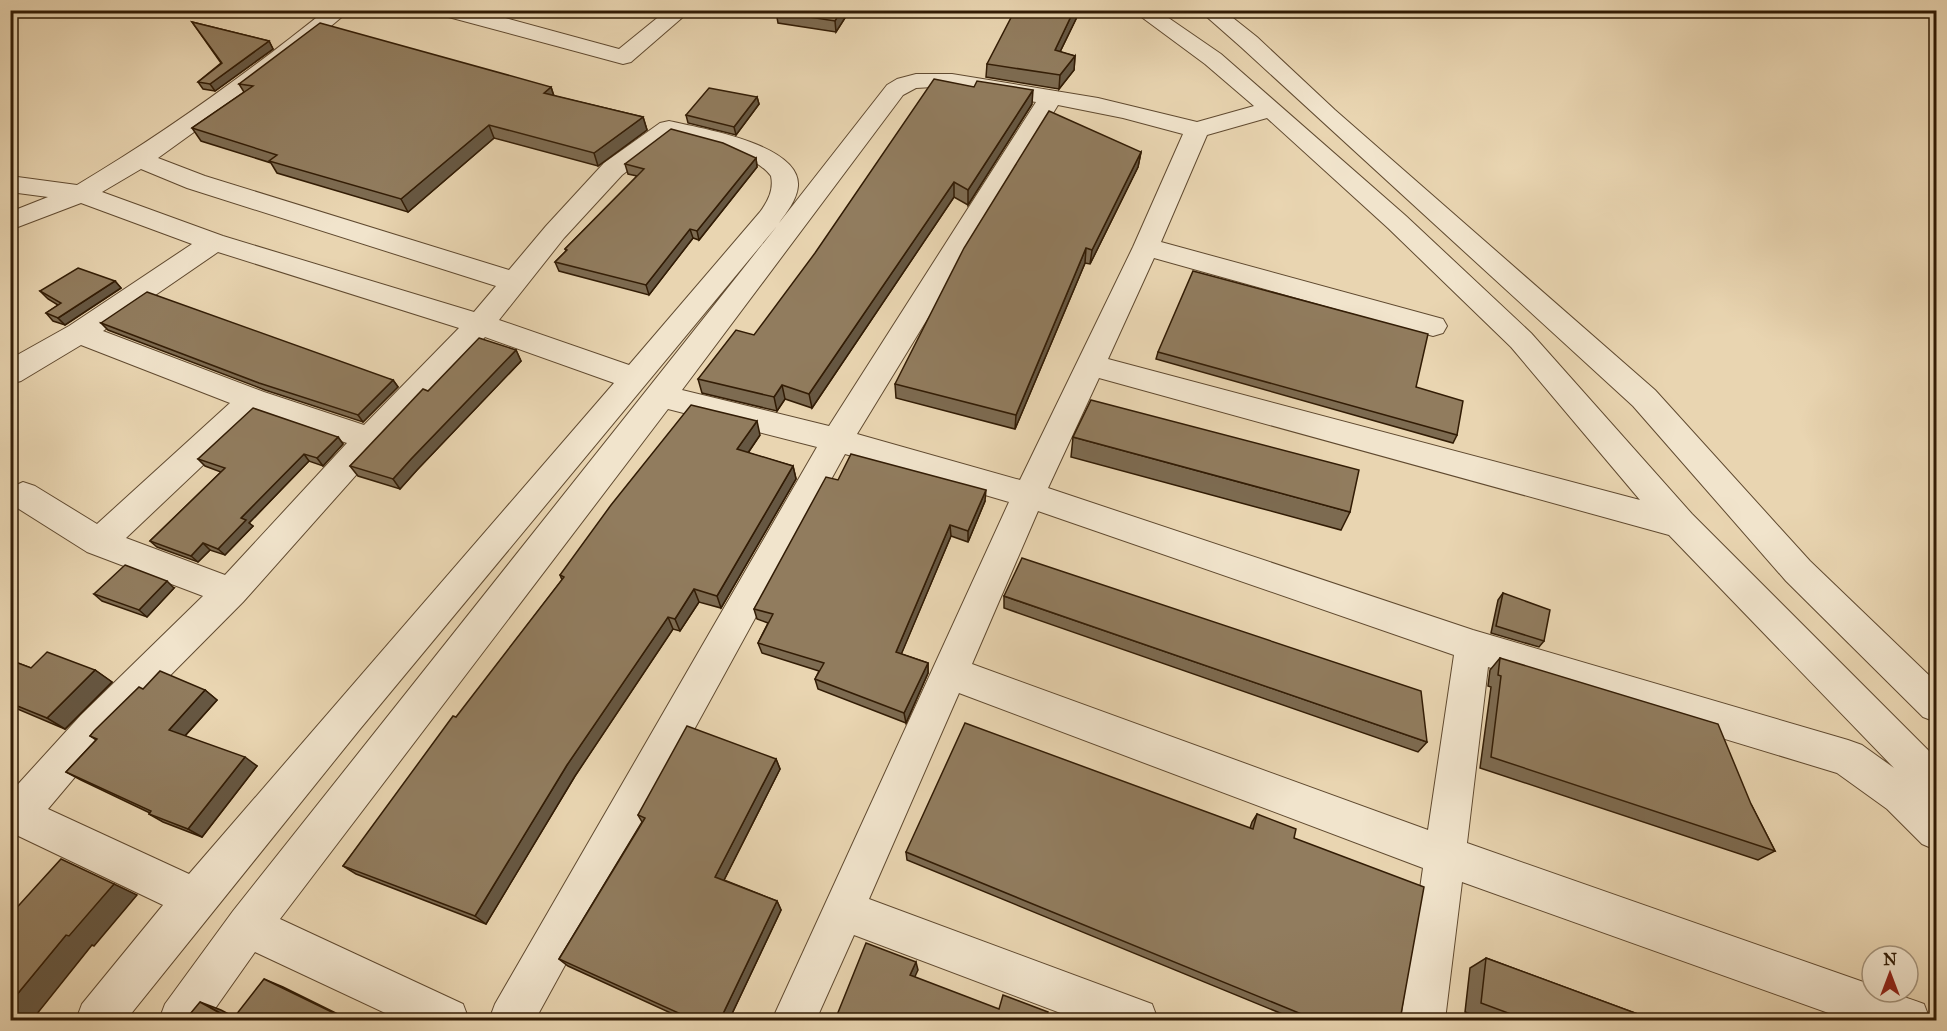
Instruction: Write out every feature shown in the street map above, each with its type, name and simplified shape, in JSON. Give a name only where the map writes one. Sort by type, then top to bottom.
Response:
[{"type":"street","points":[[10,222],[81,194],[139,159],[265,70],[340,10]]},
{"type":"street","points":[[449,10],[605,43],[623,57],[681,10]]},
{"type":"street","points":[[1142,10],[1213,59],[1271,109],[1397,222],[1521,340],[1680,524],[1936,784]]},
{"type":"street","points":[[1209,10],[1249,42],[1327,115],[1562,322],[1644,398],[1798,571],[1936,705]]},
{"type":"street","points":[[98,1020],[194,898],[648,388],[899,86],[907,82],[925,80],[1050,97],[1144,116],[1197,130],[1271,109]]},
{"type":"street","points":[[511,1020],[837,440],[1050,97]]},
{"type":"street","points":[[181,1020],[248,926],[648,388],[777,206],[783,195],[784,176],[770,161],[753,152],[669,128],[613,169],[555,232],[480,324],[370,439],[231,592],[94,727],[14,813],[194,898]]},
{"type":"street","points":[[794,1020],[1029,495],[1146,247],[1197,130]]},
{"type":"street","points":[[139,159],[189,205],[214,242],[480,324],[648,388],[1029,495],[1473,646],[1848,758],[1901,796],[1936,830]]},
{"type":"street","points":[[10,184],[189,205],[515,282]]},
{"type":"street","points":[[10,373],[79,333],[214,242]]},
{"type":"street","points":[[1146,247],[1433,326]]},
{"type":"street","points":[[79,333],[253,400],[370,439]]},
{"type":"street","points":[[1090,365],[1680,524]]},
{"type":"street","points":[[99,542],[253,400]]},
{"type":"street","points":[[15,496],[99,542],[231,592]]},
{"type":"street","points":[[1423,1020],[1473,646]]},
{"type":"street","points":[[951,673],[1445,856],[1908,1020]]},
{"type":"street","points":[[843,910],[1136,1020]]},
{"type":"street","points":[[248,926],[447,1020]]},
{"type":"building","points":[[777,10],[841,10],[835,21],[776,12]]},
{"type":"building","points":[[1015,10],[1074,10],[1055,50],[1075,56],[1060,75],[987,64]]},
{"type":"building","points":[[192,22],[269,41],[210,84],[198,82],[222,63]]},
{"type":"building","points":[[320,23],[551,87],[544,93],[643,117],[594,153],[489,125],[401,199],[269,161],[277,155],[192,128],[253,86],[239,84]]},
{"type":"building","points":[[934,79],[974,87],[977,81],[1033,90],[968,190],[954,182],[809,394],[782,385],[774,397],[698,379],[736,330],[754,335],[815,253]]},
{"type":"building","points":[[709,88],[757,97],[734,127],[686,115]]},
{"type":"building","points":[[1049,111],[1141,152],[1092,250],[1086,248],[1016,415],[895,384],[964,248]]},
{"type":"building","points":[[671,129],[723,143],[756,158],[697,231],[690,229],[646,285],[555,262],[644,169],[625,164]]},
{"type":"building","points":[[78,268],[115,281],[58,318],[46,313],[61,303],[40,291]]},
{"type":"building","points":[[1193,271],[1428,334],[1416,387],[1463,401],[1457,435],[1158,352]]},
{"type":"building","points":[[147,292],[393,380],[358,415],[259,383],[101,323]]},
{"type":"building","points":[[479,338],[516,350],[393,479],[350,466],[423,389],[428,391]]},
{"type":"building","points":[[1091,400],[1359,470],[1350,512],[1073,437]]},
{"type":"building","points":[[691,405],[757,421],[737,449],[793,466],[717,596],[694,589],[675,619],[668,617],[567,765],[475,916],[343,866],[453,716],[456,717],[564,577],[560,575],[611,505]]},
{"type":"building","points":[[253,408],[338,437],[317,458],[304,454],[241,518],[246,520],[218,549],[203,543],[191,556],[150,541],[225,468],[198,459]]},
{"type":"building","points":[[851,454],[986,490],[968,531],[950,525],[896,652],[928,663],[904,713],[815,679],[824,663],[758,643],[773,614],[754,609],[826,477],[838,480]]},
{"type":"building","points":[[1022,558],[1421,691],[1427,742],[1004,596]]},
{"type":"building","points":[[125,565],[167,581],[139,610],[94,594]]},
{"type":"building","points":[[1503,593],[1550,610],[1544,641],[1496,626]]},
{"type":"building","points":[[47,652],[95,670],[47,718],[10,703],[10,660],[31,668]]},
{"type":"building","points":[[1500,658],[1718,724],[1751,804],[1775,851],[1491,757],[1501,676],[1498,675]]},
{"type":"building","points":[[160,671],[205,690],[169,730],[245,757],[188,829],[149,814],[151,811],[66,772],[97,739],[90,736],[94,731],[139,687],[143,689]]},
{"type":"building","points":[[965,723],[1253,829],[1257,814],[1296,829],[1294,838],[1424,887],[1400,1020],[1316,1020],[906,852]]},
{"type":"building","points":[[687,726],[776,759],[715,877],[777,901],[720,1020],[694,1020],[559,959],[645,818],[638,815]]},
{"type":"building","points":[[61,859],[114,884],[69,936],[66,935],[10,1003],[10,915]]},
{"type":"building","points":[[866,943],[916,962],[910,975],[999,1009],[1003,995],[1048,1012],[1045,1020],[835,1020]]},
{"type":"building","points":[[1486,958],[1654,1020],[1527,1020],[1481,1003]]},
{"type":"building","points":[[264,979],[348,1020],[232,1020]]},
{"type":"building","points":[[200,1002],[232,1020],[185,1020]]}]
